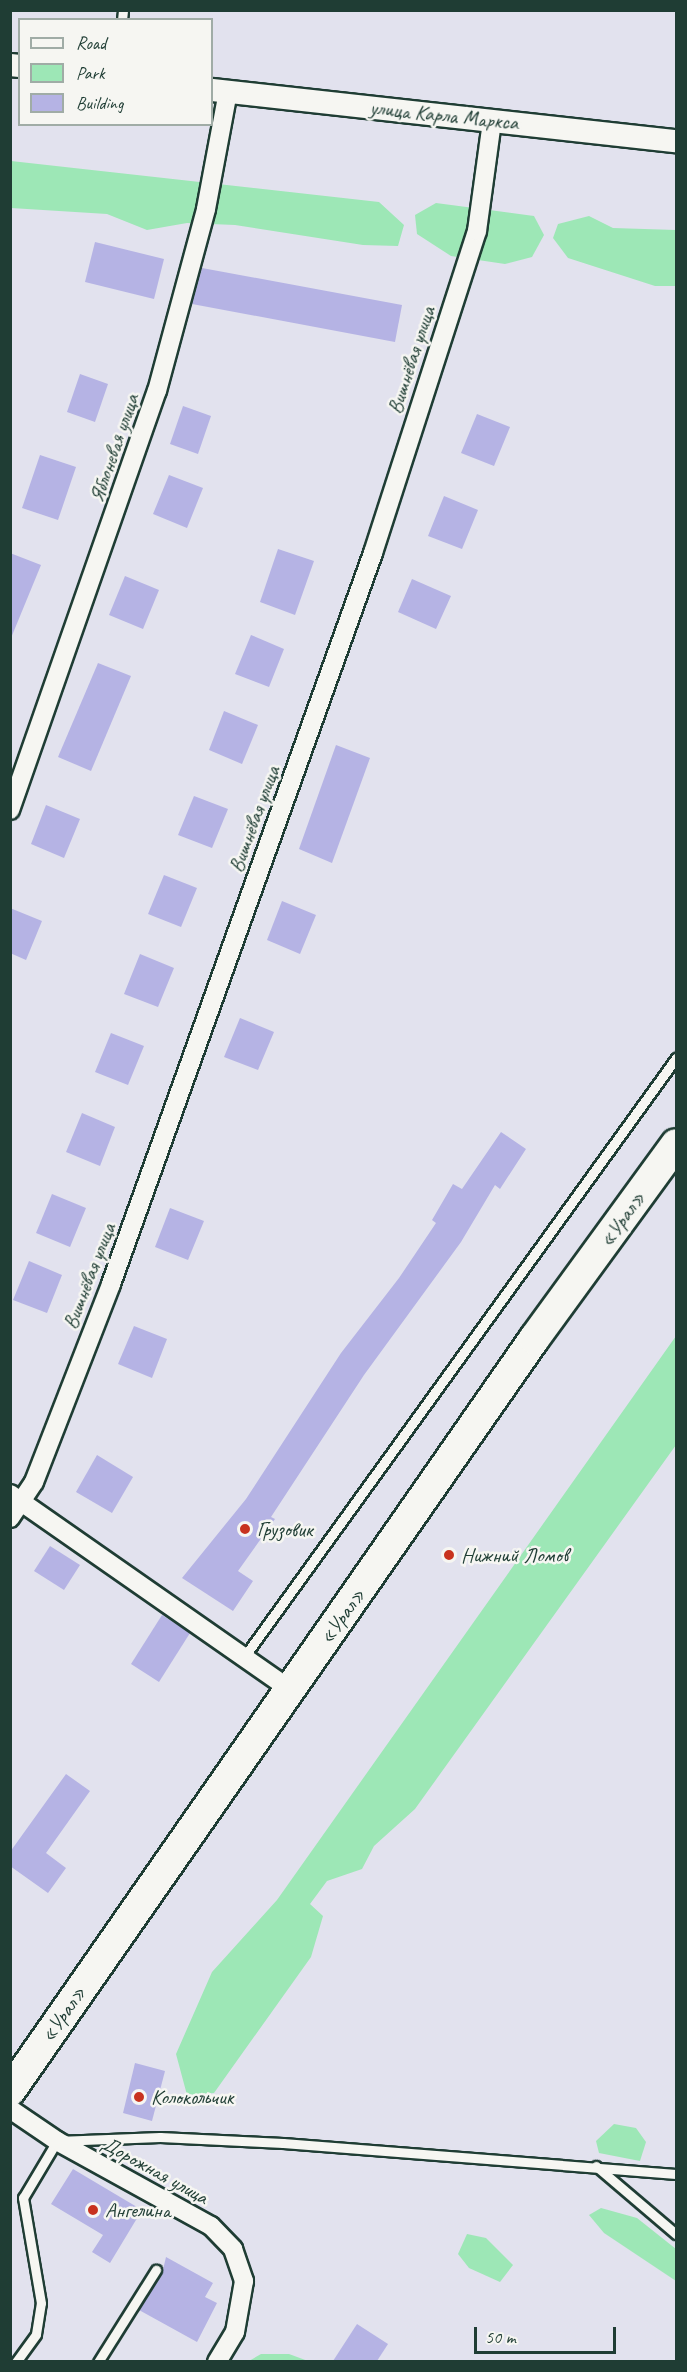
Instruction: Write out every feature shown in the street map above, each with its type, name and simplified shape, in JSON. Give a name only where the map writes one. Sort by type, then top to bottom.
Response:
[{"type":"highway","name":"«Урал»","points":[[10,2091],[290,1689],[676,1144]]},
{"type":"street","name":"улица Карла Маркса","points":[[220,91],[676,141]]},
{"type":"street","name":"Яблоневая улица","points":[[10,810],[157,391],[206,209],[220,91]]},
{"type":"street","name":"Вишнёвая улица","points":[[10,1518],[16,1498],[111,1284],[373,553],[477,231],[492,121]]},
{"type":"street","points":[[16,1498],[290,1689]]},
{"type":"street","name":"Дорожная улица","points":[[10,2109],[57,2141],[211,2226],[233,2249],[244,2281],[235,2332],[217,2361]]},
{"type":"lane","points":[[244,1657],[676,1058]]},
{"type":"lane","points":[[16,2361],[36,2334],[41,2303],[23,2198],[57,2141],[171,2137],[596,2166],[676,2174]]},
{"type":"lane","points":[[596,2166],[676,2234]]},
{"type":"lane","points":[[98,2361],[156,2270]]},
{"type":"green space","points":[[11,161],[379,202],[404,225],[398,246],[363,245],[235,225],[187,223],[147,230],[107,214],[11,208]]},
{"type":"green space","points":[[436,203],[534,216],[544,235],[532,257],[505,264],[451,256],[417,234],[415,215]]},
{"type":"green space","points":[[589,216],[613,228],[676,230],[676,286],[655,286],[568,258],[553,238],[558,224]]},
{"type":"green space","points":[[676,1336],[676,1445],[415,1809],[374,1846],[362,1869],[327,1881],[310,1904],[323,1916],[311,1957],[214,2093],[187,2095],[176,2054],[212,1972],[277,1900]]},
{"type":"green space","points":[[614,2124],[636,2128],[646,2142],[640,2161],[599,2153],[596,2141]]},
{"type":"green space","points":[[601,2208],[637,2218],[676,2249],[676,2281],[604,2233],[589,2215]]},
{"type":"green space","points":[[467,2234],[486,2238],[513,2265],[500,2282],[469,2268],[458,2254]]},
{"type":"green space","points":[[261,2354],[289,2354],[308,2361],[249,2361]]},
{"type":"building","points":[[95,242],[164,259],[154,299],[85,282]]},
{"type":"building","points":[[202,268],[402,305],[395,342],[192,304]]},
{"type":"building","points":[[80,374],[108,384],[95,422],[67,412]]},
{"type":"building","points":[[183,406],[211,416],[198,454],[170,444]]},
{"type":"building","points":[[477,414],[510,427],[494,466],[461,453]]},
{"type":"building","points":[[40,455],[76,467],[58,520],[22,508]]},
{"type":"building","points":[[169,475],[203,488],[187,528],[153,514]]},
{"type":"building","points":[[444,496],[478,510],[462,549],[428,536]]},
{"type":"building","points":[[278,549],[314,561],[295,615],[260,602]]},
{"type":"building","points":[[10,553],[41,565],[11,638],[10,638]]},
{"type":"building","points":[[125,576],[159,590],[143,629],[109,615]]},
{"type":"building","points":[[412,579],[451,596],[436,629],[398,612]]},
{"type":"building","points":[[251,635],[284,649],[269,687],[235,674]]},
{"type":"building","points":[[98,663],[131,676],[91,771],[58,757]]},
{"type":"building","points":[[224,711],[258,725],[242,764],[209,750]]},
{"type":"building","points":[[336,745],[370,758],[332,863],[299,849]]},
{"type":"building","points":[[194,796],[228,809],[212,848],[178,835]]},
{"type":"building","points":[[46,805],[80,819],[64,858],[31,844]]},
{"type":"building","points":[[164,875],[197,888],[181,927],[148,914]]},
{"type":"building","points":[[282,901],[316,915],[300,954],[267,940]]},
{"type":"building","points":[[10,908],[42,921],[26,960],[10,953]]},
{"type":"building","points":[[140,954],[174,968],[158,1007],[124,994]]},
{"type":"building","points":[[240,1018],[274,1032],[258,1070],[224,1057]]},
{"type":"building","points":[[111,1033],[144,1046],[128,1085],[95,1072]]},
{"type":"building","points":[[82,1113],[115,1127],[100,1166],[66,1152]]},
{"type":"building","points":[[501,1132],[526,1149],[500,1189],[495,1185],[461,1242],[364,1375],[271,1517],[275,1519],[238,1571],[253,1581],[233,1611],[182,1578],[246,1499],[341,1353],[399,1278],[436,1223],[432,1220],[453,1184],[462,1189]]},
{"type":"building","points":[[52,1194],[86,1208],[70,1247],[36,1233]]},
{"type":"building","points":[[170,1208],[204,1221],[188,1260],[155,1247]]},
{"type":"building","points":[[29,1261],[62,1275],[47,1313],[13,1300]]},
{"type":"building","points":[[134,1326],[167,1339],[152,1378],[118,1364]]},
{"type":"building","points":[[97,1455],[133,1477],[112,1513],[76,1492]]},
{"type":"building","points":[[50,1546],[80,1565],[64,1590],[34,1571]]},
{"type":"building","points":[[162,1615],[190,1633],[159,1682],[131,1664]]},
{"type":"building","points":[[66,1774],[90,1791],[46,1853],[66,1868],[48,1893],[10,1866],[10,1852]]},
{"type":"building","points":[[135,2063],[165,2071],[152,2121],[123,2113]]},
{"type":"building","points":[[73,2169],[142,2210],[110,2263],[92,2252],[103,2235],[51,2204]]},
{"type":"building","points":[[166,2257],[213,2283],[205,2297],[217,2303],[197,2342],[139,2310],[162,2274]]},
{"type":"building","points":[[357,2324],[388,2344],[377,2361],[333,2361]]},
{"type":"place","name":"Грузовик","points":[[245,1529]]},
{"type":"place","name":"Нижний Ломов","points":[[449,1555]]},
{"type":"place","name":"Колокольчик","points":[[139,2097]]},
{"type":"place","name":"Ангелина","points":[[93,2210]]}]
